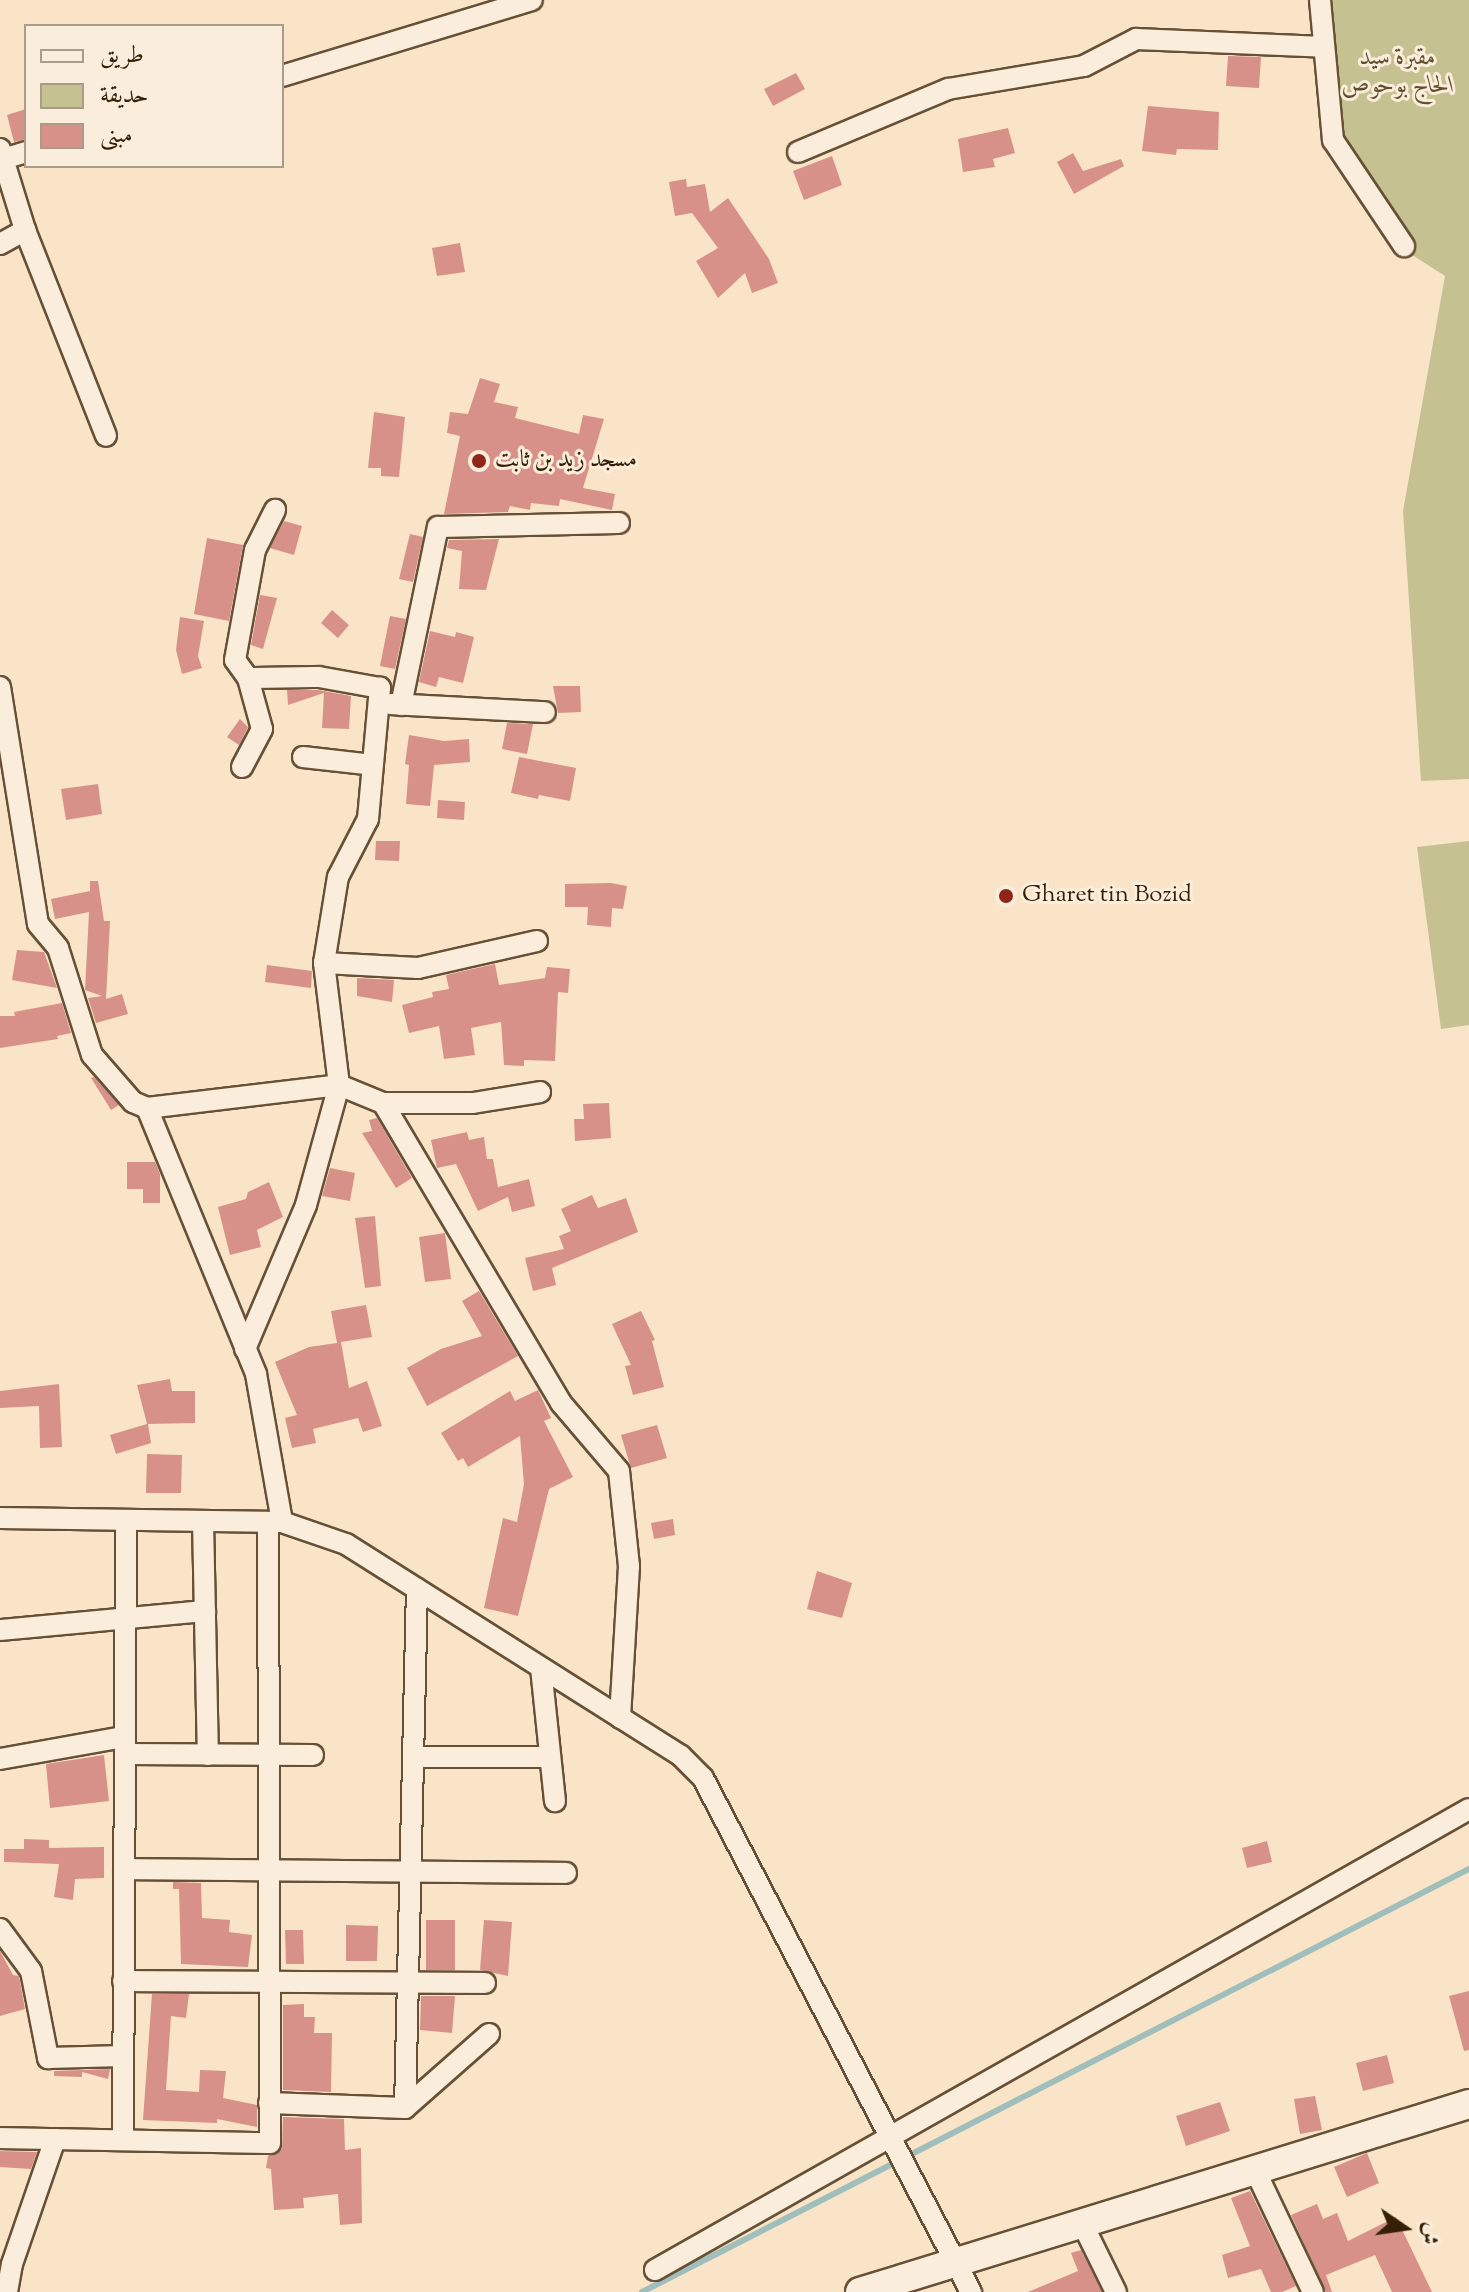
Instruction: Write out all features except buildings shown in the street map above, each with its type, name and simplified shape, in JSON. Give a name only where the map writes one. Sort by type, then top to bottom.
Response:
[{"type":"street","points":[[284,75],[532,0]]},
{"type":"street","points":[[1320,0],[1333,140],[1404,246]]},
{"type":"street","points":[[798,152],[948,89],[1084,66],[1136,39],[1324,47]]},
{"type":"street","points":[[24,152],[1,156],[25,230],[106,436]]},
{"type":"street","points":[[0,244],[25,230]]},
{"type":"street","points":[[242,767],[262,729],[248,678],[235,660],[255,550],[275,510]]},
{"type":"street","points":[[401,705],[438,527],[619,523]]},
{"type":"street","points":[[245,1349],[306,1205],[339,1085],[324,963],[338,877],[368,819],[380,688],[319,677],[248,678]]},
{"type":"street","points":[[0,687],[38,924],[58,948],[92,1055],[133,1102],[147,1108],[339,1085],[383,1103],[473,1103],[540,1092]]},
{"type":"street","points":[[378,704],[545,712]]},
{"type":"street","points":[[303,757],[373,765]]},
{"type":"street","points":[[324,963],[418,968],[537,941]]},
{"type":"street","points":[[383,1103],[561,1403],[619,1471],[629,1566],[620,1718]]},
{"type":"street","points":[[0,2138],[270,2143],[269,1755],[275,1522],[256,1374],[147,1108]]},
{"type":"street","points":[[0,1518],[275,1522],[346,1544],[681,1756],[703,1778],[971,2292]]},
{"type":"street","points":[[123,2140],[126,1520]]},
{"type":"street","points":[[203,1521],[208,1755]]},
{"type":"street","points":[[405,2108],[417,1589]]},
{"type":"street","points":[[0,1630],[205,1611]]},
{"type":"street","points":[[541,1668],[555,1801]]},
{"type":"street","points":[[0,1759],[124,1745],[208,1755],[313,1755]]},
{"type":"street","points":[[413,1757],[550,1757]]},
{"type":"street","points":[[655,2270],[1469,1809]]},
{"type":"street","points":[[124,1869],[566,1873]]},
{"type":"street","points":[[0,1929],[31,1971],[48,2058],[123,2056]]},
{"type":"street","points":[[123,1981],[485,1983]]},
{"type":"street","points":[[269,2103],[405,2108],[489,2034]]},
{"type":"street","points":[[860,2292],[1469,2104]]},
{"type":"street","points":[[7,2292],[12,2264],[55,2139]]},
{"type":"street","points":[[1255,2170],[1313,2292]]},
{"type":"street","points":[[1082,2223],[1116,2292]]},
{"type":"green space","name":"مقبرة سيد الحاج بوحوص","points":[[1325,0],[1469,0],[1469,779],[1421,781],[1403,511],[1445,276],[1406,251],[1326,122]]},
{"type":"green space","points":[[1469,841],[1469,1025],[1441,1029],[1417,847]]},
{"type":"waterway","points":[[642,2292],[1469,1869]]},
{"type":"place","name":"مسجد زيد بن ثابت","points":[[479,461]]},
{"type":"place","name":"Gharet tin Bozid","points":[[1006,896]]}]
